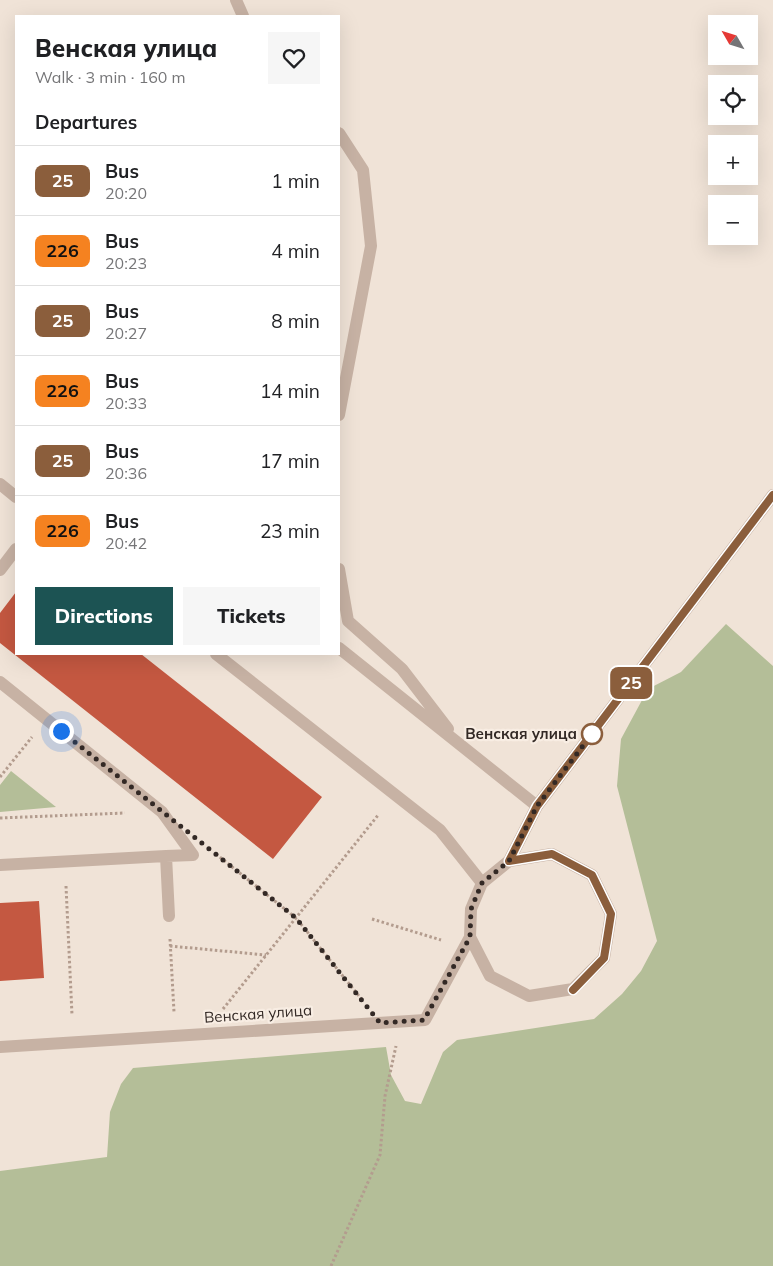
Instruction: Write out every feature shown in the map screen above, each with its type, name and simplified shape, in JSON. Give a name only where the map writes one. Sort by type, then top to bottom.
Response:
[{"type":"street","points":[[236,0],[243,15]]},
{"type":"street","points":[[340,136],[362,170],[371,246],[340,410]]},
{"type":"street","points":[[0,484],[15,496]]},
{"type":"street","points":[[509,861],[552,854],[592,875],[611,914],[604,958],[573,990],[529,996],[490,976],[470,937],[471,909],[482,883],[509,861],[537,806],[773,495]]},
{"type":"street","points":[[0,570],[15,550]]},
{"type":"street","points":[[340,575],[348,621],[402,669],[459,743]]},
{"type":"street","points":[[340,649],[537,806]]},
{"type":"street","points":[[217,655],[440,830],[482,883]]},
{"type":"street","points":[[0,682],[162,812],[193,855],[0,865]]},
{"type":"street","points":[[166,856],[169,916]]},
{"type":"street","name":"Венская улица","points":[[0,1046],[424,1020],[470,937]]},
{"type":"path","points":[[0,777],[46,719]]},
{"type":"path","points":[[0,818],[162,812]]},
{"type":"path","points":[[202,1034],[379,814]]},
{"type":"path","points":[[214,853],[296,918],[380,1023]]},
{"type":"path","points":[[66,888],[72,1015]]},
{"type":"path","points":[[169,916],[175,1035]]},
{"type":"path","points":[[372,919],[442,941]]},
{"type":"path","points":[[170,946],[266,955]]},
{"type":"path","points":[[330,1266],[380,1155],[385,1096],[401,1022]]},
{"type":"green space","points":[[726,624],[773,666],[773,1266],[0,1266],[0,1171],[107,1157],[110,1112],[121,1084],[133,1068],[386,1047],[391,1075],[405,1101],[421,1104],[443,1052],[457,1040],[594,1019],[622,994],[641,971],[657,941],[617,786],[621,739],[648,689],[681,672]]},
{"type":"green space","points":[[11,771],[56,807],[0,812],[0,785]]},
{"type":"building","points":[[15,593],[15,655],[0,643],[0,613]]},
{"type":"building","points":[[15,655],[142,655],[322,797],[273,859]]},
{"type":"building","points":[[39,901],[44,978],[0,981],[0,903]]},
{"type":"bus line","name":"25","points":[[573,990],[604,958],[611,914],[592,875],[552,854],[509,861],[537,806],[773,495]]},
{"type":"place","name":"Венская улица","points":[[592,734]]},
{"type":"route","points":[[61,731],[296,918],[380,1023],[424,1020],[470,937],[471,909],[482,883],[509,861],[537,806],[592,734]]}]
